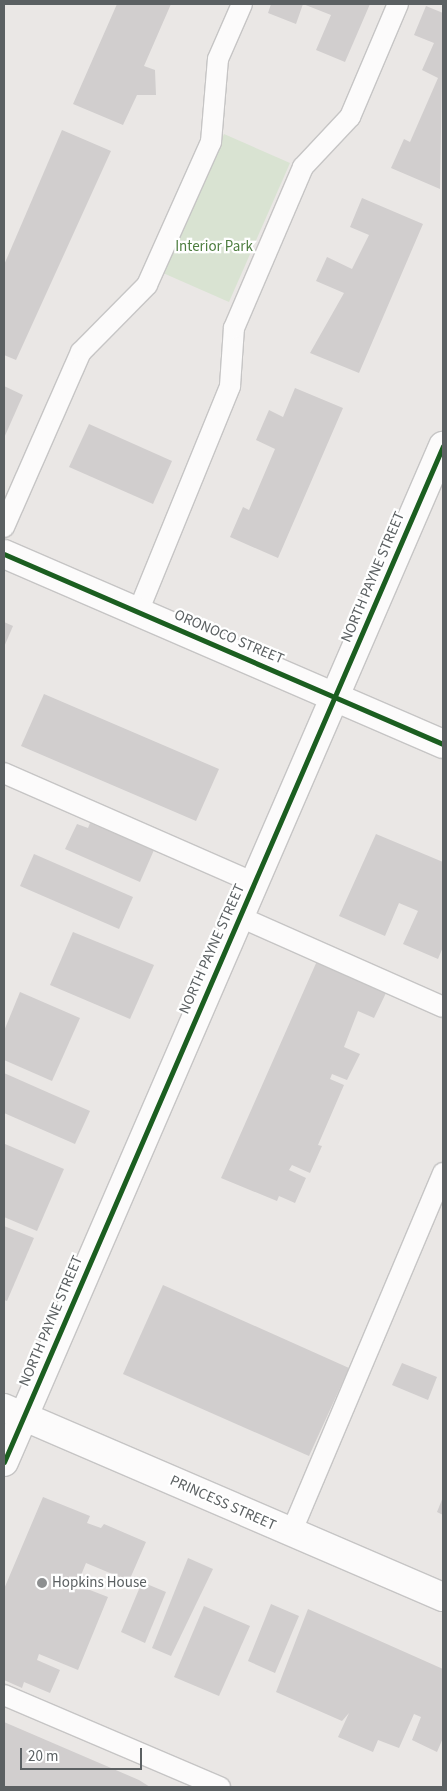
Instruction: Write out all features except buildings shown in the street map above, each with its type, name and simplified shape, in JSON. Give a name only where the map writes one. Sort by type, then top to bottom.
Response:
[{"type":"street","name":"NORTH PAYNE STREET","points":[[4,1462],[14,1412],[240,917],[443,446]]},
{"type":"street","name":"ORONOCO STREET","points":[[4,554],[443,744]]},
{"type":"street","name":"PRINCESS STREET","points":[[14,1412],[443,1597]]},
{"type":"lane","points":[[4,527],[81,352],[147,285],[211,142],[218,59],[242,4]]},
{"type":"lane","points":[[138,612],[230,386],[234,328],[295,184],[303,167],[350,117],[398,4]]},
{"type":"lane","points":[[4,773],[255,883]]},
{"type":"lane","points":[[240,917],[443,1007]]},
{"type":"lane","points":[[291,1533],[443,1173]]},
{"type":"lane","points":[[4,1694],[220,1787]]},
{"type":"green space","name":"Interior Park","points":[[224,134],[290,163],[229,302],[163,273]]},
{"type":"cycle path","points":[[4,1462],[443,446]]},
{"type":"cycle path","points":[[4,554],[443,744]]},
{"type":"place","name":"Hopkins House","points":[[42,1583]]}]
